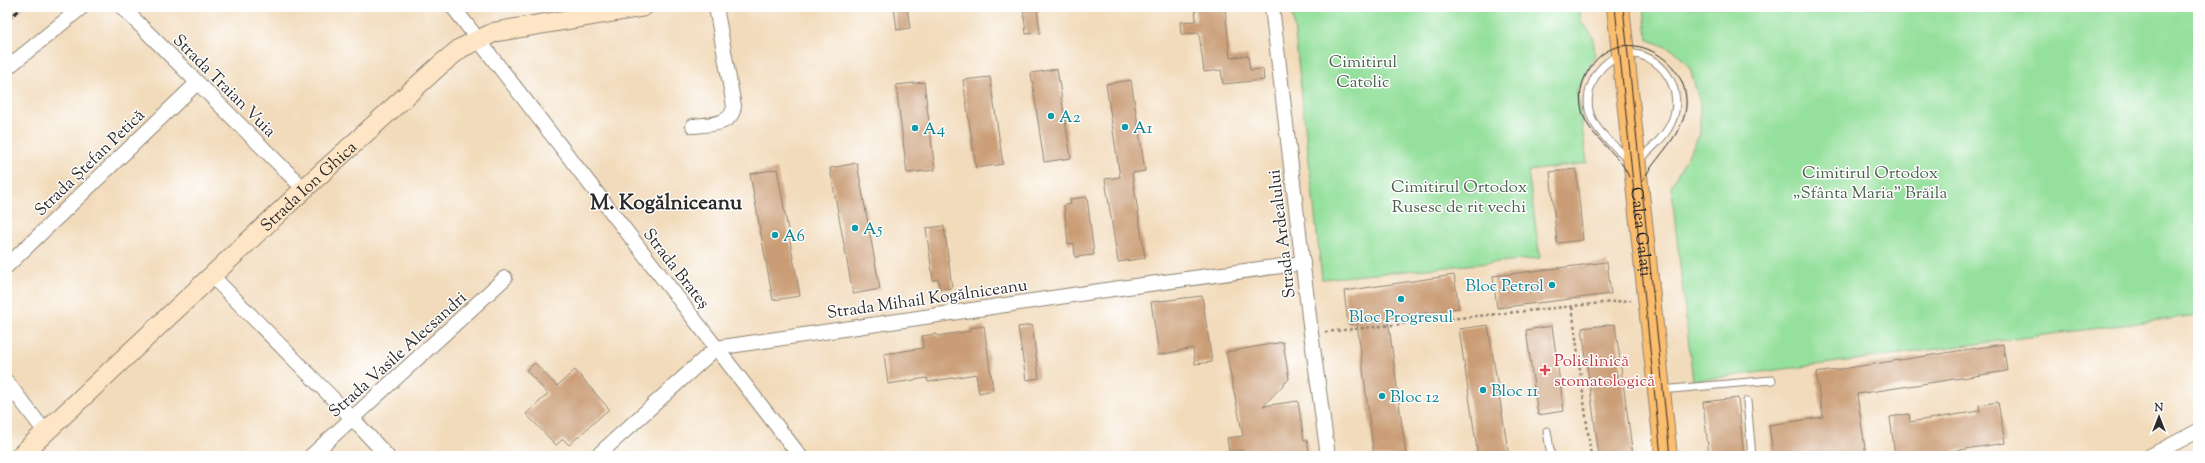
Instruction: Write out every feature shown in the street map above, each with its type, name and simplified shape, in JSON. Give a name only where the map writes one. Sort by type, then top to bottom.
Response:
[{"type":"main road","name":"Calea Galați","points":[[1618,7],[1666,456]]},
{"type":"street","points":[[7,68],[82,7]]},
{"type":"street","name":"Strada Traian Vuia","points":[[122,7],[304,189]]},
{"type":"street","name":"Strada Brateș","points":[[453,7],[800,456]]},
{"type":"street","name":"Strada Ion Ghica","points":[[28,453],[46,433],[304,189],[440,65],[461,48],[495,32],[643,7]]},
{"type":"street","points":[[693,126],[726,121],[733,112],[734,106],[716,7]]},
{"type":"street","name":"Strada Ardealului","points":[[1272,7],[1311,333],[1328,456]]},
{"type":"street","name":"Strada Ștefan Petică","points":[[7,266],[197,83]]},
{"type":"street","name":"Strada Mihail Kogălniceanu","points":[[716,348],[1105,290],[1303,263]]},
{"type":"street","points":[[212,276],[353,419],[387,456]]},
{"type":"street","name":"Strada Vasile Alecsandri","points":[[311,456],[505,278]]},
{"type":"street","points":[[597,456],[716,348]]},
{"type":"street","points":[[7,382],[46,433]]},
{"type":"street","points":[[2150,456],[2198,431]]},
{"type":"lane","points":[[1624,54],[1642,56],[1658,65],[1667,74],[1675,91],[1674,111],[1672,122],[1668,130],[1634,164],[1603,136],[1590,116],[1589,103],[1591,85],[1597,74],[1608,62],[1624,54]]},
{"type":"lane","points":[[1659,391],[1772,380]]},
{"type":"lane","points":[[1747,401],[1752,456]]},
{"type":"lane","points":[[1547,431],[1551,456]]},
{"type":"path","points":[[1311,333],[1649,298]]},
{"type":"path","points":[[1572,307],[1591,456]]},
{"type":"green space","points":[[1292,7],[1579,7],[1581,22],[1593,36],[1595,56],[1577,90],[1587,163],[1528,171],[1540,258],[1322,279]]},
{"type":"green space","name":"Cimitirul Ortodox „Sfânta Maria” Brăila","points":[[1644,7],[2198,7],[2198,315],[1693,381],[1671,186],[1700,134],[1700,103],[1690,68],[1675,51],[1647,39]]},
{"type":"building","points":[[894,7],[907,7],[910,28],[897,30]]},
{"type":"building","points":[[1023,7],[1037,7],[1040,33],[1026,34]]},
{"type":"building","points":[[1195,7],[1225,7],[1230,58],[1248,55],[1250,70],[1263,69],[1264,80],[1223,84],[1221,70],[1204,72],[1199,33],[1181,34],[1180,22],[1196,21]]},
{"type":"building","name":"A2","points":[[1057,69],[1071,158],[1044,162],[1031,73]]},
{"type":"building","points":[[990,77],[1003,164],[976,168],[963,80]]},
{"type":"building","name":"A1","points":[[1131,80],[1145,171],[1132,173],[1145,258],[1118,262],[1105,179],[1120,177],[1106,84]]},
{"type":"building","name":"A4","points":[[924,82],[935,170],[907,173],[896,85]]},
{"type":"building","name":"A5","points":[[857,163],[880,289],[853,294],[830,168]]},
{"type":"building","name":"A6","points":[[777,169],[800,296],[773,300],[750,174]]},
{"type":"building","points":[[1576,169],[1583,240],[1557,243],[1550,172]]},
{"type":"building","points":[[1087,197],[1094,255],[1075,257],[1074,243],[1068,244],[1064,205],[1071,204],[1070,199]]},
{"type":"building","points":[[944,226],[952,288],[940,289],[938,279],[933,280],[926,228]]},
{"type":"building","name":"Bloc Petrol","points":[[1607,262],[1611,294],[1497,308],[1493,276]]},
{"type":"building","points":[[1454,275],[1459,308],[1388,318],[1406,456],[1374,456],[1357,323],[1348,324],[1344,291]]},
{"type":"building","points":[[1202,296],[1212,362],[1195,364],[1193,348],[1159,355],[1151,302]]},
{"type":"building","points":[[1615,324],[1633,456],[1599,456],[1582,328]]},
{"type":"building","points":[[1032,325],[1039,378],[1026,380],[1018,327]]},
{"type":"building","name":"Bloc 11","points":[[1488,325],[1508,451],[1478,456],[1459,329]]},
{"type":"building","points":[[984,326],[993,390],[979,393],[976,374],[928,382],[927,378],[888,384],[884,354],[923,348],[922,336],[937,334],[937,336],[970,331],[970,328]]},
{"type":"building","name":"Policlinică stomatologică","points":[[1552,326],[1564,411],[1538,415],[1526,330]]},
{"type":"building","points":[[1283,342],[1289,379],[1263,406],[1298,401],[1304,440],[1307,440],[1309,451],[1303,452],[1304,456],[1244,456],[1243,450],[1229,452],[1227,438],[1243,436],[1226,352]]},
{"type":"building","points":[[2003,344],[2007,371],[1857,394],[1866,455],[1773,456],[1769,425],[1823,417],[1816,373]]},
{"type":"building","points":[[535,363],[557,386],[575,370],[609,409],[569,445],[563,439],[556,445],[526,414],[548,394],[526,370]]},
{"type":"building","points":[[1738,398],[1744,456],[1709,456],[1703,402]]},
{"type":"building","points":[[1998,402],[2005,443],[1920,456],[1895,456],[1890,417],[1909,414],[1910,422],[1980,411],[1979,405]]},
{"type":"tram line","points":[[1615,7],[1661,456]]},
{"type":"tram line","points":[[1623,7],[1670,456]]},
{"type":"tram line","points":[[1629,177],[1618,159],[1589,127],[1584,117],[1580,101],[1582,86],[1590,68],[1604,53],[1621,46],[1639,47],[1656,54],[1671,65],[1682,81],[1686,100],[1683,120],[1679,128],[1641,183]]},
{"type":"railway","points":[[7,20],[23,7]]},
{"type":"place","name":"A2","points":[[1051,116]]},
{"type":"place","name":"A1","points":[[1125,127]]},
{"type":"place","name":"A4","points":[[915,128]]},
{"type":"place","name":"A5","points":[[855,228]]},
{"type":"place","name":"A6","points":[[775,235]]},
{"type":"place","name":"Bloc Petrol","points":[[1552,285]]},
{"type":"place","name":"Bloc Progresul","points":[[1401,299]]},
{"type":"place","name":"Policlinică stomatologică","points":[[1545,370]]},
{"type":"place","name":"Bloc 11","points":[[1483,390]]},
{"type":"place","name":"Bloc 12","points":[[1382,396]]},
{"type":"district","name":"M. Kogălniceanu","points":[[666,202]]},
{"type":"park label","name":"Cimitirul Catolic","points":[[1363,71]]},
{"type":"park label","name":"Cimitirul Ortodox Rusesc de rit vechi","points":[[1459,196]]}]
